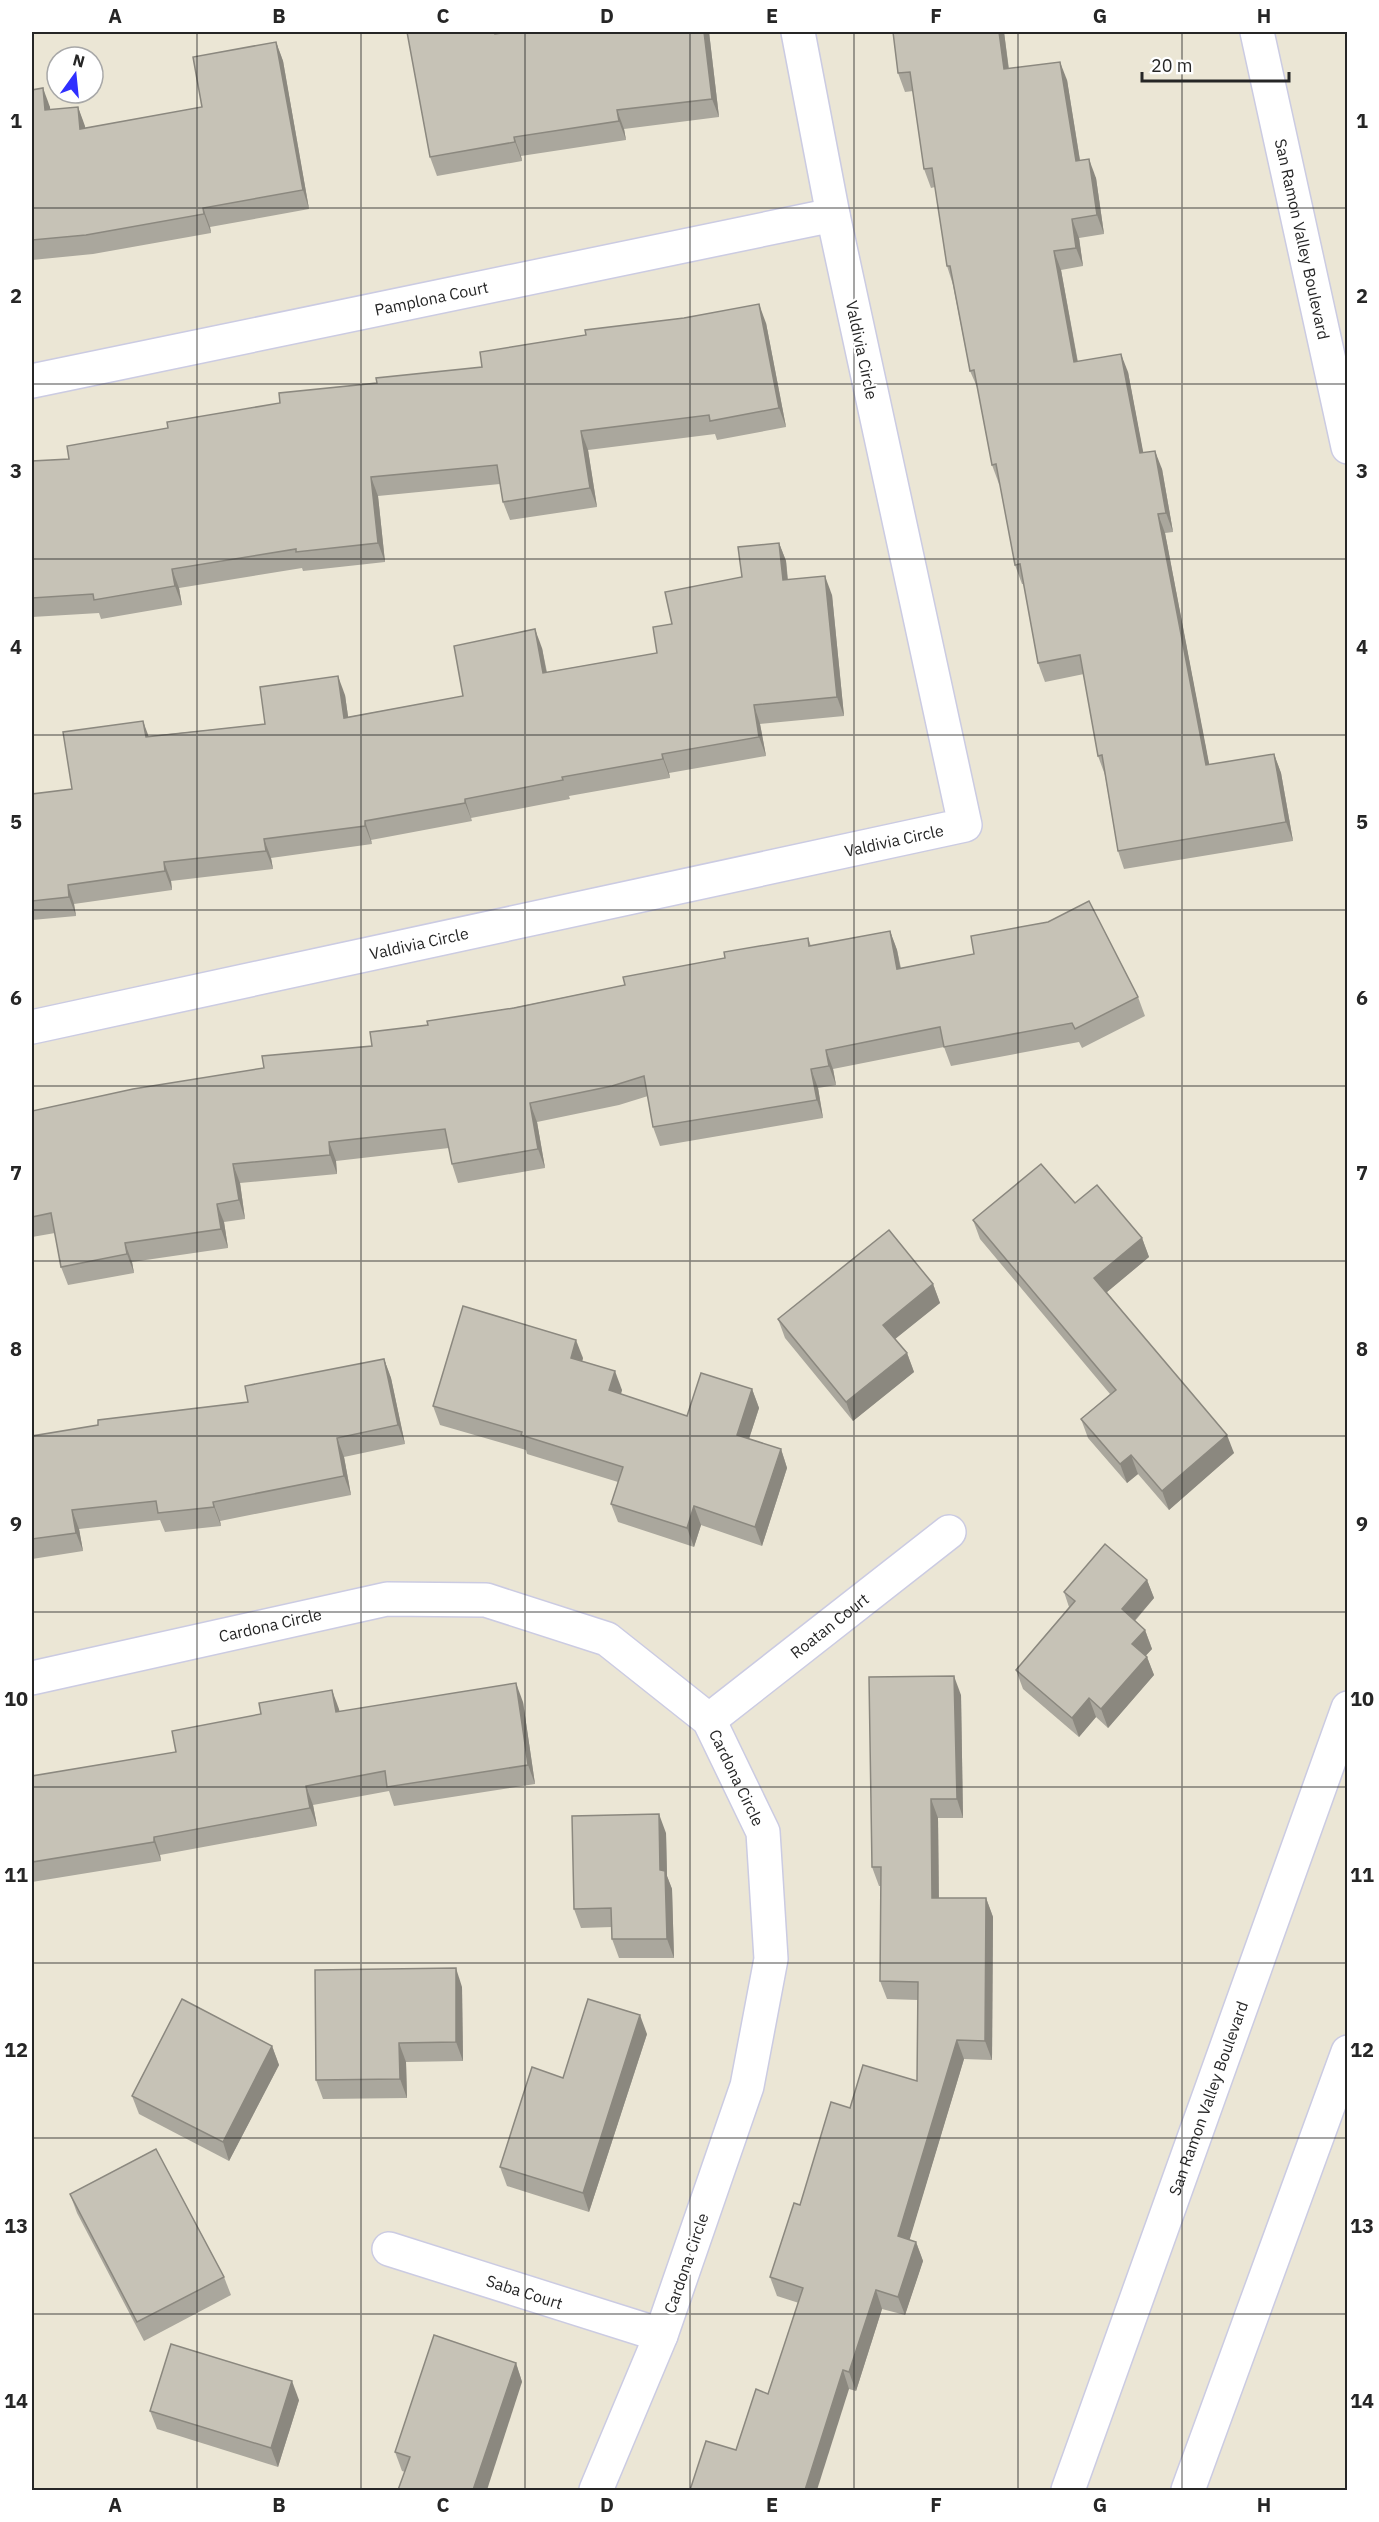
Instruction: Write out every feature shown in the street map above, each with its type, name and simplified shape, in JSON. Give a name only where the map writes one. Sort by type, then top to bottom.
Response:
[{"type":"street","name":"Valdivia Circle","points":[[32,1027],[965,825],[833,215],[798,32]]},
{"type":"street","name":"San Ramon Valley Boulevard","points":[[1257,32],[1347,447]]},
{"type":"street","name":"Pamplona Court","points":[[32,381],[833,215]]},
{"type":"street","name":"Roatan Court","points":[[709,1720],[949,1532]]},
{"type":"street","name":"Cardona Circle","points":[[32,1678],[387,1599],[486,1600],[607,1640],[709,1720],[763,1832],[771,1959],[747,2086],[661,2335],[596,2490]]},
{"type":"street","name":"San Ramon Valley Boulevard","points":[[1068,2490],[1347,1708]]},
{"type":"street","points":[[1188,2490],[1347,2052]]},
{"type":"street","name":"Saba Court","points":[[389,2249],[661,2335]]},
{"type":"building","points":[[407,32],[495,32],[495,34],[510,32],[704,32],[712,99],[617,110],[619,121],[514,137],[515,142],[430,157]]},
{"type":"building","points":[[893,32],[999,32],[1004,69],[1060,62],[1076,161],[1089,159],[1097,215],[1072,219],[1076,248],[1054,251],[1074,362],[1121,354],[1140,453],[1155,451],[1166,513],[1158,514],[1206,765],[1274,754],[1286,822],[1118,851],[1102,755],[1098,756],[1080,655],[1038,663],[1020,564],[1015,565],[996,464],[992,465],[974,370],[970,371],[950,266],[947,266],[932,168],[924,169],[910,72],[898,73]]},
{"type":"building","points":[[276,42],[303,190],[203,208],[204,214],[86,235],[32,240],[32,90],[43,88],[45,110],[78,107],[80,129],[202,107],[193,57]]},
{"type":"building","points":[[759,304],[779,408],[710,421],[709,415],[581,431],[590,488],[503,502],[497,465],[371,477],[378,543],[296,552],[296,549],[172,569],[175,586],[94,600],[93,594],[32,598],[32,461],[69,459],[67,446],[168,428],[167,422],[280,403],[279,393],[377,383],[376,378],[482,367],[480,352],[586,335],[585,330],[684,318]]},
{"type":"building","points":[[779,543],[783,580],[825,576],[837,697],[754,705],[759,737],[662,754],[663,759],[562,777],[563,780],[465,799],[465,803],[365,821],[365,826],[264,839],[266,851],[164,862],[165,871],[68,885],[69,897],[32,901],[32,794],[72,789],[63,732],[143,721],[146,737],[265,724],[260,687],[338,676],[344,718],[463,696],[454,646],[535,629],[543,673],[657,653],[653,627],[672,624],[665,592],[742,577],[738,547]]},
{"type":"building","points":[[1089,901],[1138,997],[1075,1029],[1072,1023],[944,1047],[940,1027],[826,1050],[829,1066],[811,1069],[817,1100],[653,1127],[644,1076],[612,1086],[530,1103],[538,1149],[452,1164],[445,1129],[329,1142],[330,1155],[233,1164],[239,1200],[217,1204],[221,1229],[125,1243],[127,1254],[61,1267],[51,1213],[32,1217],[32,1111],[133,1089],[264,1068],[262,1056],[372,1046],[370,1032],[428,1025],[427,1021],[514,1008],[625,985],[623,977],[725,958],[724,952],[808,938],[809,946],[890,931],[897,969],[974,954],[971,936],[1048,922]]},
{"type":"building","points":[[1041,1164],[1075,1203],[1097,1185],[1142,1238],[1094,1278],[1227,1435],[1162,1491],[1131,1455],[1120,1464],[1081,1419],[1116,1390],[973,1220]]},
{"type":"building","points":[[889,1230],[933,1284],[883,1325],[907,1353],[846,1402],[778,1319]]},
{"type":"building","points":[[463,1306],[576,1340],[571,1358],[615,1371],[609,1390],[687,1416],[701,1373],[752,1389],[737,1435],[781,1449],[755,1527],[694,1506],[687,1528],[611,1504],[623,1467],[521,1435],[522,1432],[433,1406]]},
{"type":"building","points":[[384,1359],[398,1425],[337,1438],[344,1476],[213,1502],[214,1507],[158,1513],[156,1501],[72,1510],[76,1533],[32,1539],[32,1436],[98,1425],[98,1420],[248,1402],[245,1386]]},
{"type":"building","points":[[1105,1544],[1147,1580],[1122,1609],[1145,1630],[1132,1644],[1147,1657],[1101,1709],[1089,1698],[1072,1718],[1016,1670],[1075,1601],[1064,1592]]},
{"type":"building","points":[[954,1676],[957,1799],[931,1799],[932,1898],[986,1898],[985,2041],[957,2040],[898,2236],[916,2242],[898,2297],[876,2290],[849,2372],[843,2370],[805,2490],[690,2490],[706,2441],[736,2450],[756,2389],[768,2394],[803,2288],[770,2277],[794,2203],[800,2205],[831,2102],[850,2108],[863,2065],[917,2081],[918,1982],[880,1981],[881,1867],[872,1867],[869,1677]]},
{"type":"building","points":[[516,1683],[528,1765],[387,1787],[385,1771],[306,1786],[310,1808],[154,1837],[154,1842],[32,1862],[32,1776],[176,1752],[172,1731],[261,1714],[259,1703],[332,1690],[336,1712]]},
{"type":"building","points":[[659,1814],[660,1870],[665,1871],[667,1939],[612,1939],[611,1908],[574,1909],[572,1816]]},
{"type":"building","points":[[456,1968],[456,2042],[399,2043],[400,2079],[316,2080],[315,1970]]},
{"type":"building","points":[[182,1999],[272,2046],[223,2142],[132,2096]]},
{"type":"building","points":[[588,1999],[640,2015],[583,2193],[500,2167],[532,2067],[563,2078]]},
{"type":"building","points":[[156,2149],[224,2277],[137,2322],[70,2194]]},
{"type":"building","points":[[434,2335],[516,2363],[473,2490],[398,2490],[410,2457],[395,2452]]},
{"type":"building","points":[[171,2344],[292,2381],[271,2448],[150,2411]]}]
